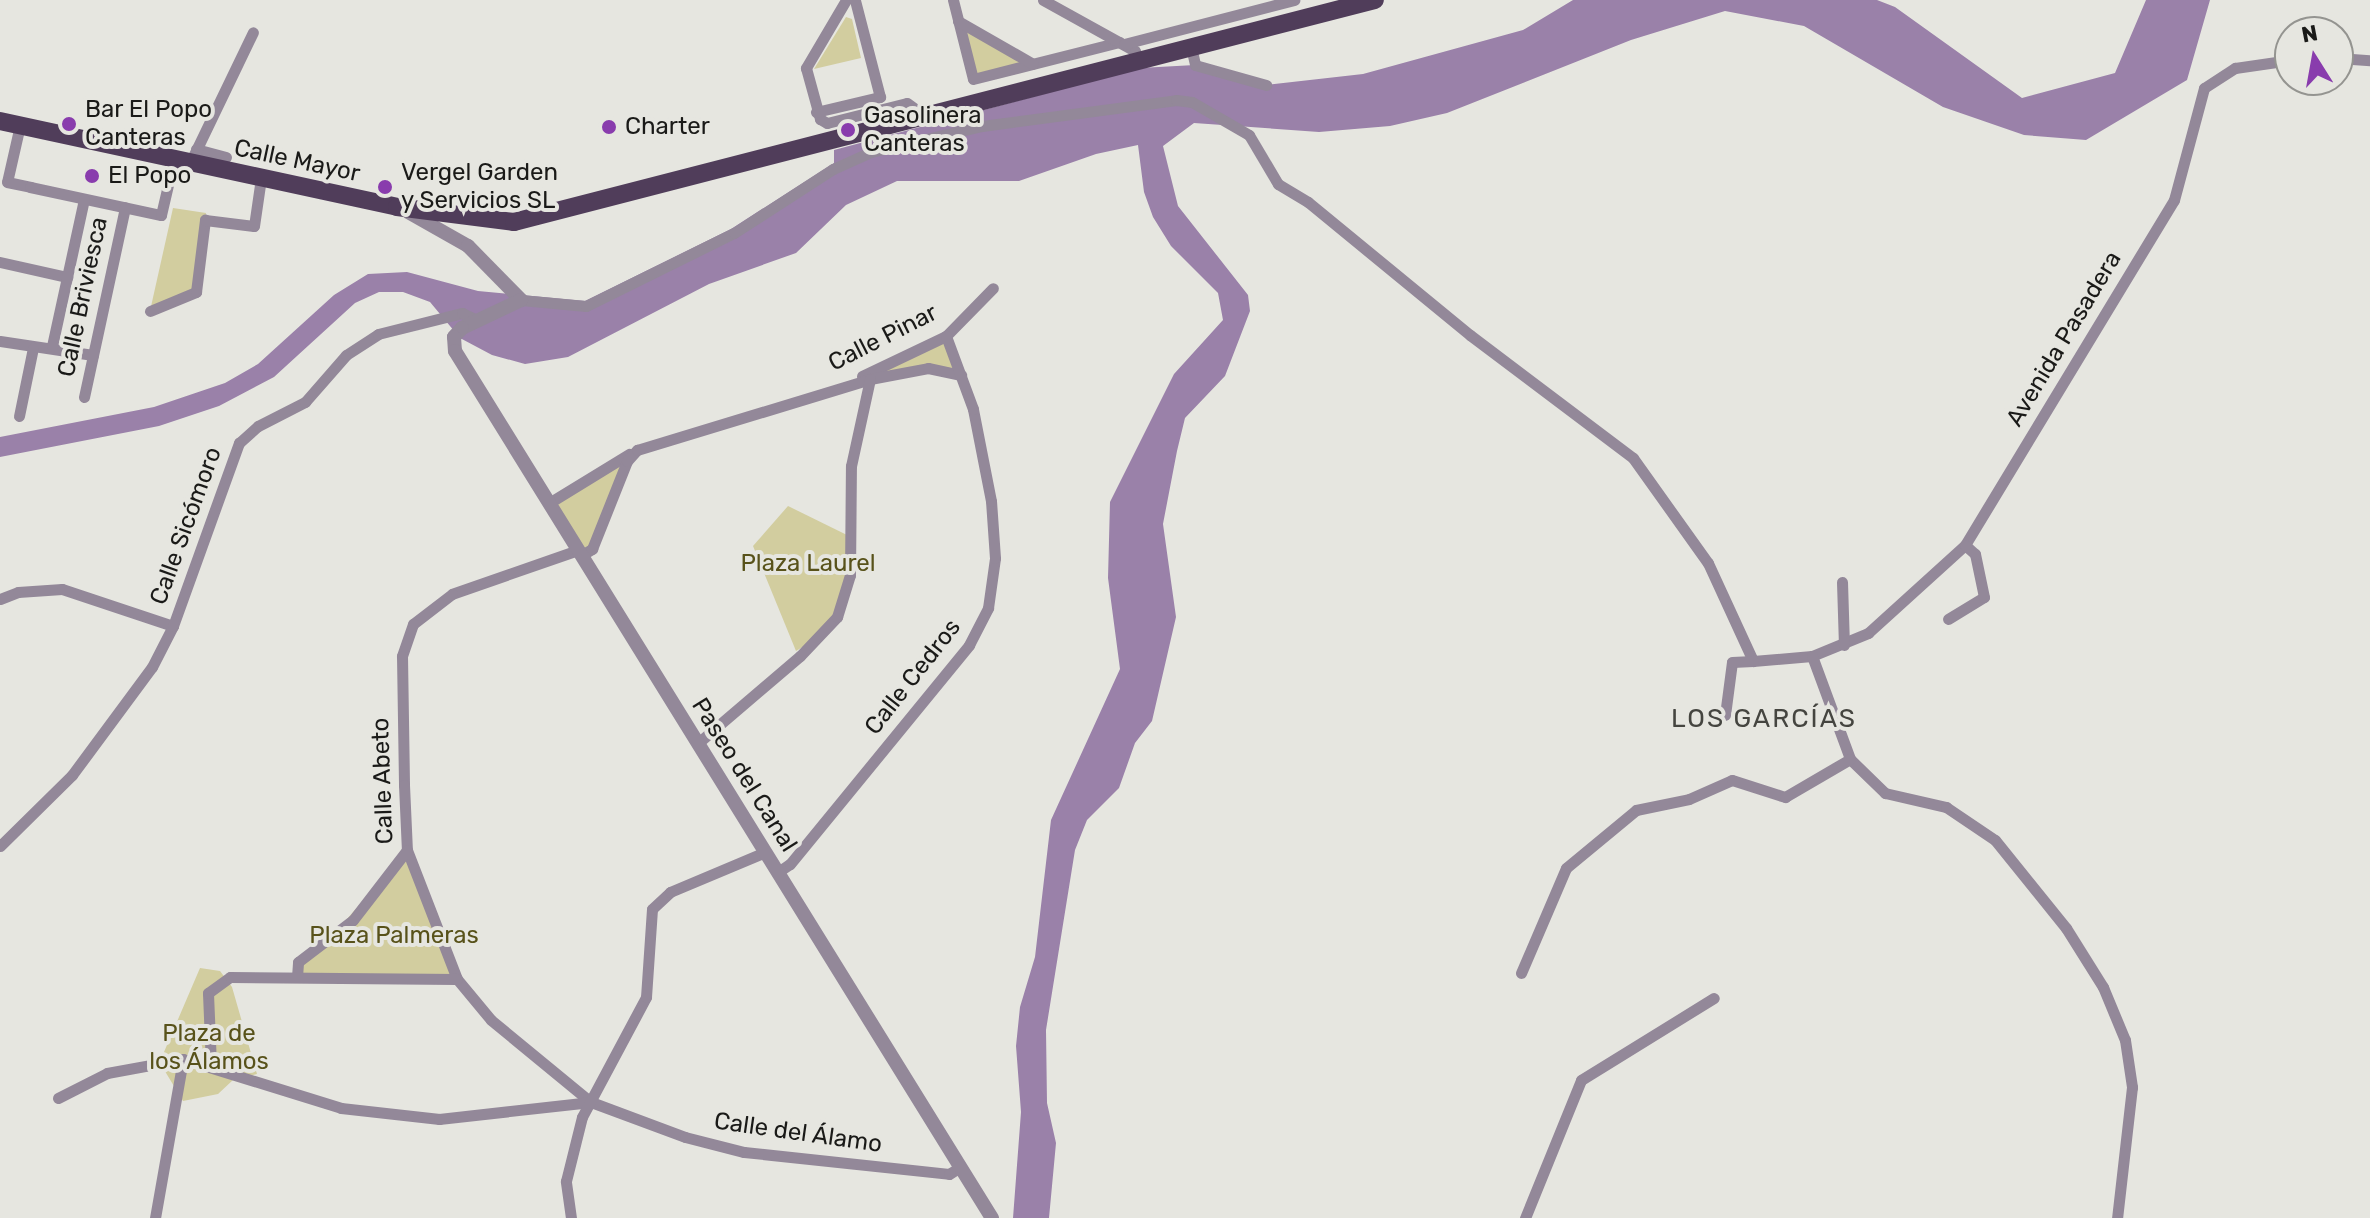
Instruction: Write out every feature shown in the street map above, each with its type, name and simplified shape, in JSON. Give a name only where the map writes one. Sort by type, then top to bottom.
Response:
[{"type":"main road","name":"Calle Mayor","points":[[5,123],[187,157],[261,178],[397,207],[523,221],[1375,0]]},
{"type":"street","points":[[846,0],[806,68],[816,112],[827,123],[907,103],[927,117]]},
{"type":"street","points":[[816,112],[880,97],[855,0]]},
{"type":"street","points":[[953,0],[973,79],[1294,0]]},
{"type":"street","points":[[1043,0],[1135,51],[1138,61]]},
{"type":"street","points":[[958,21],[1033,64]]},
{"type":"street","points":[[5,123],[7,182],[161,215],[187,157],[253,32]]},
{"type":"street","points":[[1191,47],[1195,65],[1266,85]]},
{"type":"street","name":"Avenida Pasadera","points":[[1753,661],[1812,656],[1868,633],[1965,545],[2174,200],[2204,88],[2235,68],[2274,62]]},
{"type":"street","points":[[477,320],[521,300],[586,306],[734,233],[833,169],[871,152],[982,126],[1176,100],[1192,102],[1249,135],[1278,184],[1308,202],[1470,335],[1633,458],[1714,577],[1753,661],[1732,662],[1725,715]]},
{"type":"street","points":[[187,157],[226,157]]},
{"type":"street","points":[[150,311],[196,292],[205,220],[254,226],[261,178]]},
{"type":"street","points":[[52,346],[84,199]]},
{"type":"street","name":"Calle Briviesca","points":[[84,397],[125,207]]},
{"type":"street","points":[[397,207],[468,246],[521,300]]},
{"type":"street","points":[[0,262],[67,277]]},
{"type":"street","name":"Calle Pinar","points":[[824,391],[946,336],[993,288]]},
{"type":"street","name":"Calle Sicómoro","points":[[0,846],[100,740],[152,667],[173,626],[232,455],[248,434],[305,402],[346,355],[378,334],[462,313],[477,320]]},
{"type":"street","name":"Paseo del Canal","points":[[477,320],[454,337],[457,355],[992,1218]]},
{"type":"street","name":"Calle Cedros","points":[[778,872],[790,864],[949,670],[984,618],[994,572],[993,522],[973,409],[946,336]]},
{"type":"street","points":[[0,341],[33,348],[52,346],[93,355]]},
{"type":"street","points":[[19,416],[33,348]]},
{"type":"street","name":"Calle Pinar","points":[[549,503],[637,450],[824,391],[928,368],[961,375]]},
{"type":"street","points":[[698,743],[800,656],[837,617],[850,575],[851,466],[870,379]]},
{"type":"street","points":[[580,553],[592,549],[627,461],[637,450]]},
{"type":"street","points":[[1948,619],[1984,597],[1975,554],[1965,545]]},
{"type":"street","name":"Calle Abeto","points":[[580,553],[440,600],[406,636],[402,666],[407,850],[457,979],[491,1020],[591,1102]]},
{"type":"street","points":[[1842,582],[1844,645]]},
{"type":"street","points":[[0,599],[18,592],[62,589],[173,626]]},
{"type":"street","points":[[1812,656],[1850,759],[1885,793],[1932,802],[1977,825],[2066,928],[2091,966],[2111,1003],[2131,1072],[2117,1218]]},
{"type":"street","points":[[1521,973],[1566,868],[1636,810],[1689,799],[1732,780],[1785,797],[1850,759]]},
{"type":"street","points":[[297,977],[298,962],[353,920],[407,850]]},
{"type":"street","points":[[571,1218],[566,1181],[591,1102],[646,997],[650,917],[656,903],[670,892],[765,852]]},
{"type":"street","points":[[211,1065],[208,993],[230,977],[457,979]]},
{"type":"street","points":[[1525,1218],[1581,1080],[1714,998]]},
{"type":"street","points":[[58,1098],[107,1073],[183,1059],[155,1218]]},
{"type":"street","name":"Calle del Álamo","points":[[183,1059],[211,1065],[341,1108],[409,1117],[473,1117],[591,1102],[685,1137],[744,1152],[949,1174],[960,1167]]},
{"type":"green space","points":[[846,17],[852,19],[861,58],[814,69]]},
{"type":"green space","points":[[958,21],[1033,64],[973,79]]},
{"type":"green space","points":[[173,208],[206,213],[196,292],[150,311]]},
{"type":"green space","points":[[946,336],[961,375],[927,368],[870,379]]},
{"type":"green space","points":[[637,450],[592,549],[582,555],[549,503]]},
{"type":"green space","name":"Plaza Laurel","points":[[788,506],[847,535],[847,589],[821,636],[796,651],[753,546]]},
{"type":"green space","name":"Plaza Palmeras","points":[[407,850],[457,979],[297,977],[298,962],[327,942]]},
{"type":"green space","name":"Plaza de los Álamos","points":[[200,968],[220,971],[232,987],[257,1074],[233,1080],[218,1094],[183,1101],[163,1068],[164,1052]]},
{"type":"shaded area","points":[[1573,0],[1877,0],[1895,7],[2022,98],[2115,73],[2146,0],[2210,0],[2187,80],[2086,140],[2024,135],[1943,107],[1804,26],[1725,11],[1631,40],[1447,113],[1390,126],[1319,132],[1194,123],[1163,146],[1178,206],[1248,295],[1250,311],[1225,376],[1185,418],[1177,451],[1163,524],[1176,617],[1152,721],[1135,743],[1119,788],[1087,820],[1075,850],[1046,1030],[1047,1103],[1056,1143],[1049,1218],[1013,1218],[1021,1112],[1016,1046],[1020,1007],[1035,957],[1051,820],[1120,669],[1108,578],[1110,502],[1174,374],[1223,320],[1218,293],[1171,246],[1153,217],[1144,192],[1138,145],[1096,154],[1019,181],[897,181],[846,205],[796,253],[709,284],[568,357],[525,364],[492,355],[460,338],[430,302],[403,292],[379,292],[355,303],[274,377],[219,406],[159,426],[0,457],[0,437],[154,407],[225,383],[258,364],[334,295],[368,274],[407,272],[478,291],[585,301],[731,229],[834,163],[834,150],[1140,68],[1195,65],[1266,85],[1363,74],[1523,30]]},
{"type":"place","name":"Bar El Popo Canteras","points":[[69,124]]},
{"type":"place","name":"Charter","points":[[609,127]]},
{"type":"place","name":"Gasolinera Canteras","points":[[848,130]]},
{"type":"place","name":"El Popo","points":[[92,176]]},
{"type":"place","name":"Vergel Garden y Servicios SL","points":[[385,187]]},
{"type":"district","name":"LOS GARCÍAS","points":[[1764,719]]}]
